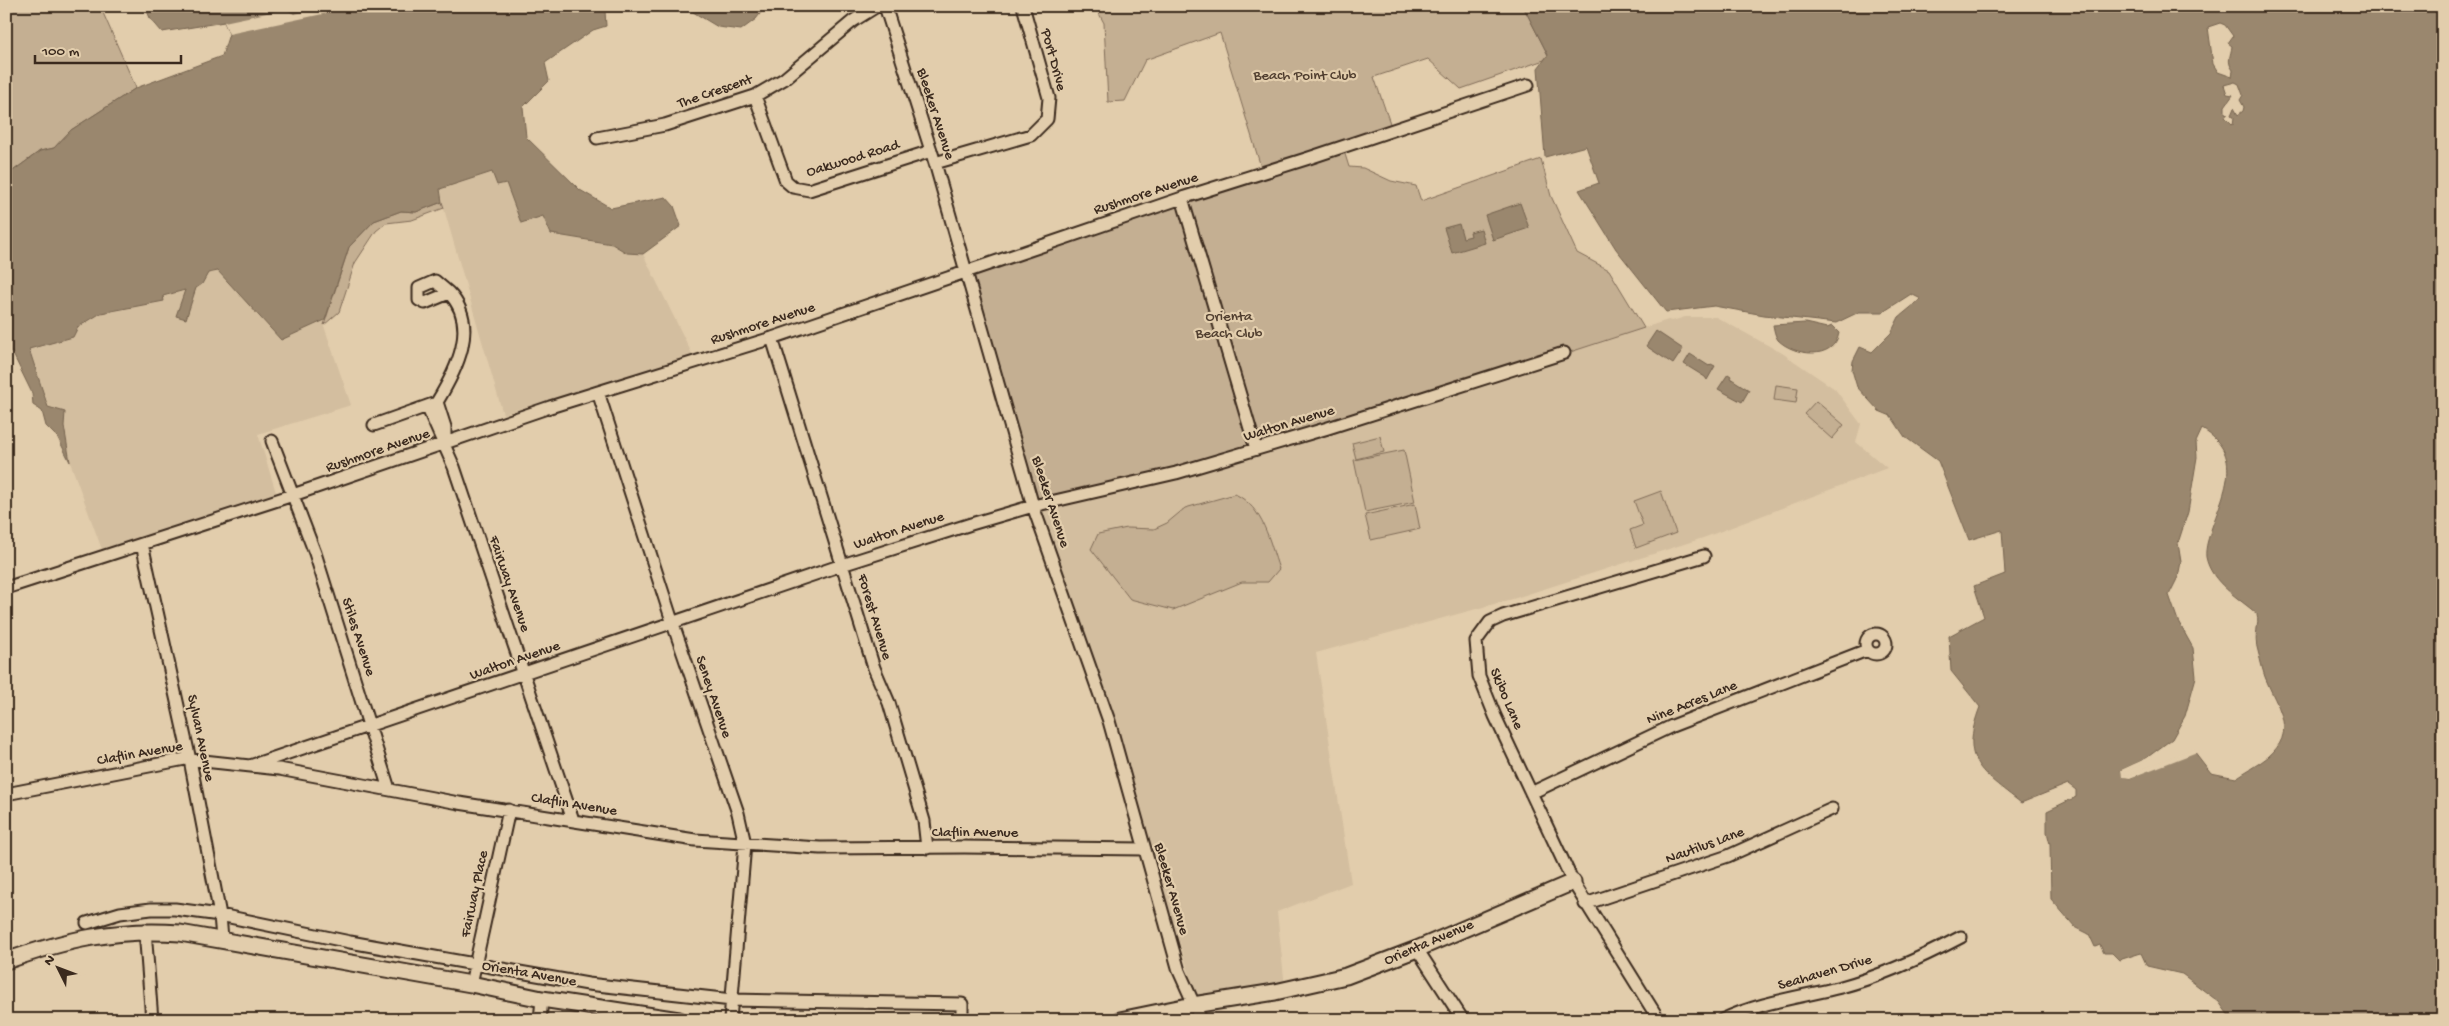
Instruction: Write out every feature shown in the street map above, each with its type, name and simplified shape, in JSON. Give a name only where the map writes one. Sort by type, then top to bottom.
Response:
[{"type":"street","name":"The Crescent","points":[[597,138],[665,125],[755,96],[784,79],[853,21],[876,6]]},
{"type":"street","name":"Bleeker Avenue","points":[[884,6],[967,270],[1033,506],[1109,721],[1179,971],[1201,1020]]},
{"type":"street","name":"Port Drive","points":[[935,164],[1031,135],[1048,120],[1049,98],[1023,6]]},
{"type":"street","name":"Rushmore Avenue","points":[[6,588],[293,495],[598,392],[772,338],[1182,198],[1528,85]]},
{"type":"street","name":"Oakwood Road","points":[[755,96],[786,181],[793,187],[810,190],[931,151]]},
{"type":"street","points":[[1182,198],[1256,449]]},
{"type":"street","points":[[374,425],[432,404],[448,384],[461,353],[465,333],[462,315],[455,299],[449,293]]},
{"type":"street","name":"Forest Avenue","points":[[772,338],[874,668],[892,712],[924,822],[927,848]]},
{"type":"street","name":"Walton Avenue","points":[[250,766],[673,624],[842,565],[1033,506],[1176,473],[1564,353]]},
{"type":"street","name":"Seney Avenue","points":[[598,392],[673,624],[738,813],[746,844],[730,1020]]},
{"type":"street","name":"Fairway Avenue","points":[[432,404],[445,427],[445,444],[573,820]]},
{"type":"street","name":"Stiles Avenue","points":[[272,441],[315,553],[389,789]]},
{"type":"street","name":"Sylvan Avenue","points":[[142,544],[190,760],[220,915],[222,939]]},
{"type":"street","name":"Skibo Lane","points":[[1572,882],[1495,716],[1479,676],[1476,641],[1490,622],[1503,616],[1704,556]]},
{"type":"street","name":"Nine Acres Lane","points":[[1531,793],[1672,726],[1867,650]]},
{"type":"street","name":"Claflin Avenue","points":[[6,794],[185,759],[279,769],[509,810],[695,840],[820,848],[1145,849]]},
{"type":"street","name":"Nautilus Lane","points":[[1586,904],[1728,856],[1832,809]]},
{"type":"street","name":"Fairway Place","points":[[471,984],[509,810]]},
{"type":"street","points":[[1572,882],[1659,1020]]},
{"type":"street","name":"Orienta Avenue","points":[[1120,1020],[1193,1005],[1275,992],[1346,976],[1417,949],[1572,882]]},
{"type":"street","name":"Orienta Avenue","points":[[87,923],[120,913],[151,909],[220,915],[350,942],[588,984],[732,1000],[962,1004],[962,1020]]},
{"type":"street","points":[[145,930],[152,1020]]},
{"type":"street","name":"Orienta Avenue","points":[[6,961],[37,950],[99,935],[145,930],[222,939],[471,984],[542,999],[678,1020]]},
{"type":"street","name":"Seahaven Drive","points":[[1722,1020],[1785,1000],[1842,987],[1901,966],[1961,937]]},
{"type":"street","points":[[346,962],[350,942]]},
{"type":"street","points":[[1417,949],[1463,1020]]},
{"type":"street","points":[[540,1020],[542,999]]},
{"type":"shaded area","points":[[145,6],[618,6],[605,11],[606,26],[593,30],[545,63],[549,81],[523,107],[526,137],[580,190],[611,208],[666,197],[674,206],[681,226],[643,254],[627,253],[612,244],[551,234],[543,216],[521,223],[506,183],[497,185],[492,172],[440,189],[442,202],[416,212],[401,211],[374,221],[349,247],[325,320],[281,340],[218,271],[208,273],[202,284],[196,288],[186,319],[176,316],[185,290],[163,296],[164,301],[101,313],[78,327],[73,337],[29,349],[48,407],[65,412],[64,426],[70,462],[58,438],[46,426],[42,411],[33,405],[32,393],[12,352],[6,354],[6,176],[40,151],[54,148],[71,130],[136,88],[222,56],[229,34],[224,22],[162,32],[150,18]]},
{"type":"shaded area","points":[[678,6],[766,6],[756,19],[741,30],[718,27],[688,9]]},
{"type":"shaded area","points":[[1523,6],[2443,6],[2443,1020],[2232,1020],[2219,1002],[2182,974],[2147,966],[2141,953],[2119,960],[2112,953],[2104,953],[2100,945],[2095,947],[2089,934],[2075,927],[2051,899],[2047,811],[2076,797],[2076,790],[2068,784],[2021,803],[1985,773],[1973,753],[1972,741],[1980,707],[1951,671],[1949,636],[1984,617],[1974,586],[2005,574],[2002,530],[1969,540],[1938,461],[1905,437],[1891,416],[1879,411],[1857,387],[1852,370],[1853,361],[1860,347],[1872,352],[1891,333],[1899,317],[1921,299],[1911,294],[1883,312],[1859,312],[1836,323],[1764,315],[1714,306],[1666,312],[1616,249],[1579,190],[1599,183],[1586,146],[1545,157],[1538,68],[1548,55]],"holes":[[[2220,23],[2225,25],[2233,36],[2228,43],[2232,46],[2229,61],[2233,70],[2232,77],[2218,72],[2213,64],[2208,27]],[[2235,82],[2239,84],[2243,95],[2240,100],[2244,107],[2243,111],[2238,115],[2234,108],[2231,115],[2234,117],[2233,125],[2225,117],[2228,114],[2225,113],[2225,106],[2233,95],[2227,94],[2224,85]],[[2202,429],[2215,439],[2223,450],[2227,461],[2228,474],[2226,486],[2209,538],[2206,557],[2214,575],[2220,582],[2257,614],[2257,645],[2265,676],[2283,721],[2284,730],[2277,748],[2260,763],[2236,778],[2211,773],[2194,751],[2130,778],[2123,777],[2121,770],[2145,759],[2172,739],[2185,716],[2196,677],[2193,648],[2178,621],[2169,595],[2178,577],[2181,562],[2178,543],[2188,512],[2197,457],[2196,442]]]},
{"type":"shaded area","points":[[492,172],[543,216],[551,234],[612,244],[627,253],[643,254],[694,358],[503,414],[442,202],[440,189]]},
{"type":"shaded area","points":[[1520,203],[1529,228],[1493,240],[1485,215]]},
{"type":"shaded area","points":[[1459,224],[1463,238],[1471,236],[1470,232],[1481,229],[1485,243],[1452,253],[1444,228]]},
{"type":"shaded area","points":[[218,271],[281,340],[325,320],[324,326],[351,405],[258,434],[278,499],[104,555],[70,462],[64,426],[65,412],[49,407],[29,349],[73,337],[78,327],[101,313],[164,301],[163,297],[196,287],[202,284],[207,273]]},
{"type":"shaded area","points":[[1685,317],[1716,317],[1782,353],[1835,389],[1861,424],[1856,442],[1887,468],[1703,538],[1516,598],[1316,653],[1351,883],[1277,912],[1285,987],[1197,998],[1038,506],[1266,451],[1668,320],[1672,321]]},
{"type":"shaded area","points":[[1805,323],[1827,328],[1832,326],[1839,333],[1836,342],[1822,352],[1803,352],[1785,345],[1775,335],[1773,325]]},
{"type":"shaded area","points":[[1656,331],[1683,349],[1673,364],[1646,346]]},
{"type":"shaded area","points":[[1690,354],[1709,366],[1711,364],[1715,366],[1707,380],[1684,364]]},
{"type":"shaded area","points":[[1728,374],[1731,376],[1730,378],[1749,390],[1742,402],[1718,389]]},
{"type":"green space","points":[[6,6],[100,6],[136,88],[71,130],[54,148],[40,151],[6,176]]},
{"type":"green space","name":"Orienta Beach Club","points":[[1095,6],[1523,6],[1548,55],[1544,60],[1461,89],[1428,59],[1374,77],[1393,132],[1344,151],[1349,167],[1363,168],[1391,181],[1416,186],[1421,201],[1541,159],[1551,196],[1577,253],[1609,270],[1644,328],[1266,451],[1038,506],[970,272],[1264,177],[1220,33],[1145,60],[1125,101],[1108,102],[1104,23]]},
{"type":"green space","points":[[442,202],[444,208],[412,220],[386,223],[376,231],[355,263],[339,312],[324,325],[349,247],[374,221],[401,211],[416,212]]},
{"type":"green space","points":[[1776,385],[1798,388],[1796,403],[1774,400]]},
{"type":"green space","points":[[1816,401],[1844,425],[1832,439],[1804,414]]},
{"type":"green space","points":[[1380,436],[1384,452],[1356,459],[1352,443]]},
{"type":"green space","points":[[1404,450],[1415,502],[1365,512],[1354,460]]},
{"type":"green space","points":[[1661,491],[1676,533],[1636,548],[1630,530],[1643,525],[1634,501]]},
{"type":"green space","points":[[1235,494],[1253,508],[1264,526],[1279,569],[1268,582],[1242,582],[1173,610],[1130,599],[1091,549],[1098,534],[1127,528],[1154,529],[1167,523],[1185,508]]},
{"type":"green space","points":[[1415,504],[1420,529],[1371,540],[1365,515]]},
{"type":"pier","points":[[332,6],[332,12],[229,34],[224,22],[285,9],[294,14]]},
{"type":"pier","points":[[2193,749],[2197,752],[2130,778],[2122,777],[2121,770],[2145,759],[2152,757],[2124,772],[2125,775],[2130,775]]},
{"type":"park label","name":"Beach Point Club","points":[[1305,76]]}]
